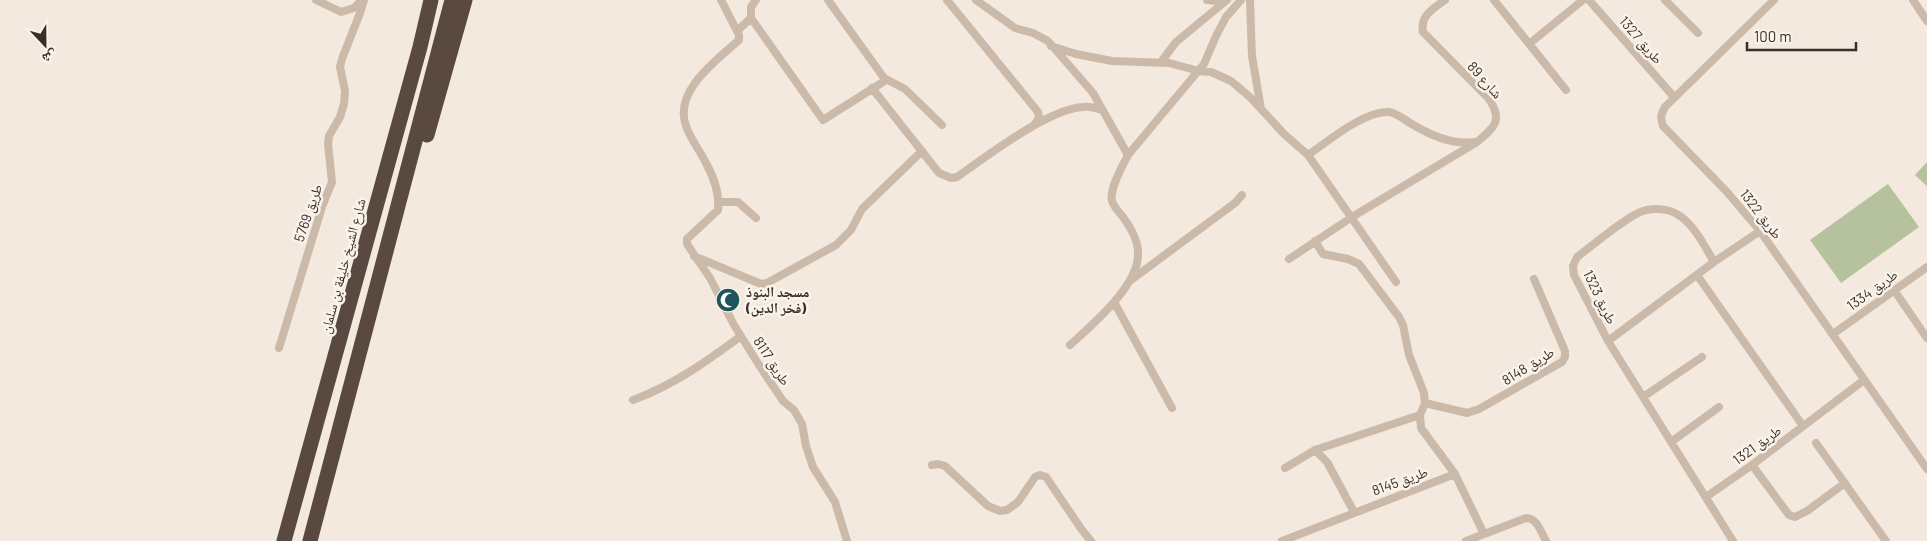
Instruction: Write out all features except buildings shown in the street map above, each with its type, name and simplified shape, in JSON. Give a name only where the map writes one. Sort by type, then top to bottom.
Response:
[{"type":"highway","name":"شارع الشيخ خليفة بن سلمان","points":[[284,541],[420,47],[431,0]]},
{"type":"highway","points":[[310,541],[452,0]]},
{"type":"highway","points":[[376,289],[410,192],[465,0]]},
{"type":"street","points":[[316,0],[341,12],[354,8],[363,0]]},
{"type":"street","name":"طريق 5769","points":[[279,348],[322,208],[332,182],[328,144],[329,136],[340,117],[345,91],[340,67],[359,18],[363,0]]},
{"type":"street","points":[[721,0],[739,35],[739,40],[702,73],[692,89],[683,112],[686,126],[715,180],[718,202],[738,202],[756,218]]},
{"type":"street","points":[[756,0],[751,7],[751,18],[824,120],[883,82],[884,78]]},
{"type":"street","points":[[828,0],[884,78],[905,89],[942,125]]},
{"type":"street","points":[[947,0],[1038,112],[1038,118],[1034,125]]},
{"type":"street","points":[[976,0],[1015,28],[1032,33],[1048,42],[1093,93],[1128,155]]},
{"type":"street","points":[[1211,0],[1226,0]]},
{"type":"street","points":[[1161,62],[1176,42],[1226,0]]},
{"type":"street","points":[[1070,345],[1114,302],[1129,281],[1139,257],[1133,232],[1112,201],[1112,192],[1128,155],[1199,71],[1226,17],[1241,0]]},
{"type":"street","points":[[1250,0],[1252,56],[1261,108]]},
{"type":"street","name":"شارع 89","points":[[1288,259],[1352,217],[1477,142],[1489,132],[1495,123],[1498,116],[1495,108],[1482,92],[1423,32],[1424,18],[1445,0]]},
{"type":"street","points":[[1494,0],[1566,90]]},
{"type":"street","points":[[1529,44],[1584,0]]},
{"type":"street","name":"طريق 1327","points":[[1589,0],[1674,97]]},
{"type":"street","points":[[1665,0],[1698,33]]},
{"type":"street","name":"طريق 1322","points":[[1774,0],[1674,97],[1662,113],[1661,120],[1663,126],[1727,192],[1760,232],[1927,469]]},
{"type":"street","points":[[1913,0],[1927,19]]},
{"type":"street","points":[[737,31],[751,18]]},
{"type":"street","points":[[1051,46],[1076,54],[1112,61],[1169,63],[1199,71],[1211,72],[1231,80],[1261,108],[1284,134],[1308,155],[1396,282]]},
{"type":"street","points":[[872,88],[939,173],[952,178],[957,177],[1034,125],[1073,108],[1085,106],[1102,110]]},
{"type":"street","points":[[1308,155],[1350,125],[1375,115],[1389,112],[1429,133],[1447,140],[1461,144],[1477,142]]},
{"type":"street","points":[[694,256],[761,284],[767,284],[836,245],[851,230],[862,209],[922,151]]},
{"type":"street","points":[[1129,281],[1196,233],[1235,203],[1242,195]]},
{"type":"street","name":"طريق 8117","points":[[718,202],[718,210],[687,239],[687,244],[710,278],[741,336],[771,384],[783,401],[794,410],[802,424],[806,446],[813,467],[835,502],[847,541]]},
{"type":"street","name":"طريق 1323","points":[[1706,497],[1608,340],[1574,275],[1573,266],[1577,257],[1642,211],[1656,208],[1669,210],[1680,216],[1690,225],[1714,262]]},
{"type":"street","points":[[1608,340],[1714,262],[1760,232]]},
{"type":"street","points":[[1285,468],[1315,450],[1420,415],[1425,403],[1424,393],[1409,355],[1403,325],[1394,310],[1359,264],[1348,259],[1323,254],[1315,241]]},
{"type":"street","name":"طريق 1334","points":[[1833,334],[1927,267]]},
{"type":"street","points":[[1697,275],[1803,426]]},
{"type":"street","name":"طريق 8148","points":[[1425,403],[1467,413],[1479,409],[1562,362],[1565,357],[1565,351],[1534,279]]},
{"type":"street","points":[[1894,290],[1927,338]]},
{"type":"street","points":[[1114,302],[1172,408]]},
{"type":"street","points":[[633,400],[656,392],[681,379],[741,336]]},
{"type":"street","points":[[1643,397],[1702,357]]},
{"type":"street","name":"طريق 1321","points":[[1706,497],[1752,465],[1864,380]]},
{"type":"street","points":[[1671,442],[1719,406]]},
{"type":"street","name":"طريق 8145","points":[[1420,415],[1423,432],[1455,474],[1484,534]]},
{"type":"street","points":[[1816,443],[1886,541]]},
{"type":"street","points":[[1315,450],[1327,462],[1354,512]]},
{"type":"street","points":[[932,465],[945,466],[988,506],[1000,511],[1007,510],[1018,502],[1035,477],[1040,475],[1046,477],[1091,541]]},
{"type":"street","points":[[1752,465],[1790,515],[1795,517],[1807,511],[1844,483]]},
{"type":"street","name":"طريق 8145","points":[[1282,541],[1455,474]]},
{"type":"street","points":[[1706,497],[1733,541]]},
{"type":"street","points":[[1466,541],[1526,518],[1534,520],[1546,541]]},
{"type":"green space","points":[[1927,162],[1927,186],[1915,175]]},
{"type":"green space","points":[[1888,184],[1919,227],[1841,283],[1810,240]]},
{"type":"place","name":"مسجد البنوذ (فخر الدين)","points":[[728,300]]}]
